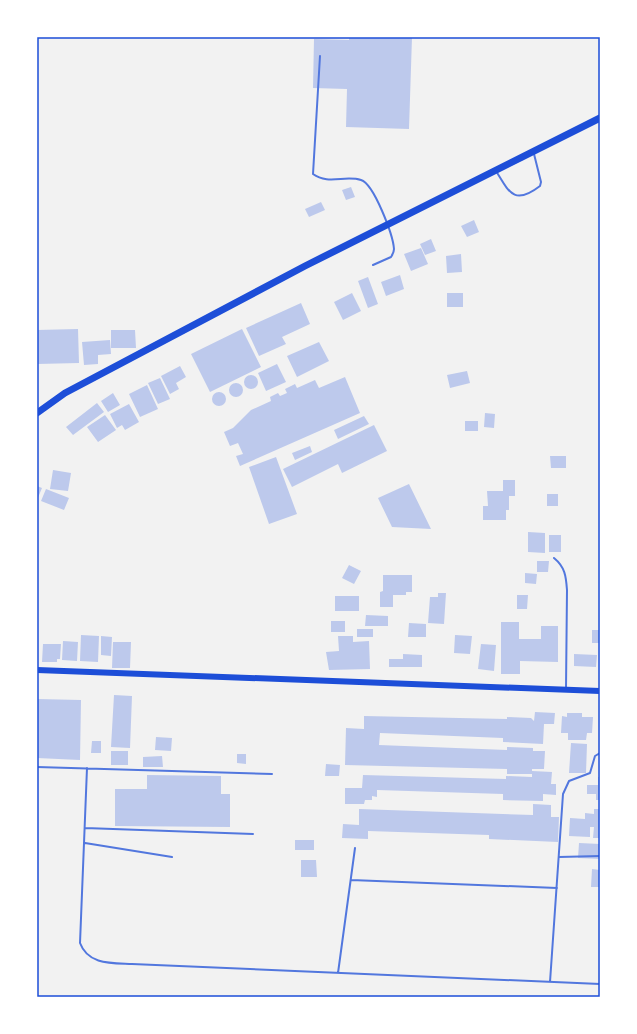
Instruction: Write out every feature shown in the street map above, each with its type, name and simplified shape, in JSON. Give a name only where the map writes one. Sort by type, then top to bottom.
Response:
[{"type":"highway","points":[[37,413],[65,393],[387,224],[600,118]]},
{"type":"main road","points":[[37,670],[600,691]]},
{"type":"lane","points":[[320,56],[312,165],[313,174],[320,179],[361,179],[367,182],[387,224],[394,254],[391,257],[373,265]]},
{"type":"lane","points":[[495,170],[510,193],[514,195],[519,196],[536,189],[540,186],[540,182],[534,152]]},
{"type":"lane","points":[[554,558],[562,565],[566,575],[566,689]]},
{"type":"lane","points":[[550,982],[563,794],[569,781],[590,773],[595,756],[600,753]]},
{"type":"lane","points":[[37,767],[272,774]]},
{"type":"lane","points":[[87,768],[80,943],[83,951],[96,961],[132,964],[600,984]]},
{"type":"lane","points":[[85,828],[253,834]]},
{"type":"lane","points":[[85,843],[172,857]]},
{"type":"lane","points":[[338,973],[355,848]]},
{"type":"lane","points":[[559,857],[600,856]]},
{"type":"lane","points":[[351,880],[556,888]]},
{"type":"building","points":[[349,37],[412,37],[409,129],[346,127],[347,89],[313,88],[314,39],[349,40]]},
{"type":"building","points":[[351,187],[355,197],[346,200],[342,190]]},
{"type":"building","points":[[321,202],[325,210],[309,217],[305,209]]},
{"type":"building","points":[[474,220],[479,232],[467,237],[461,226]]},
{"type":"building","points":[[431,239],[436,251],[425,255],[420,244]]},
{"type":"building","points":[[421,248],[428,264],[411,271],[404,254]]},
{"type":"building","points":[[461,254],[462,272],[447,273],[446,256]]},
{"type":"building","points":[[400,275],[404,289],[386,296],[381,282]]},
{"type":"building","points":[[368,277],[378,304],[368,308],[358,281]]},
{"type":"building","points":[[352,293],[361,311],[343,320],[334,302]]},
{"type":"building","points":[[447,293],[463,293],[463,307],[447,307]]},
{"type":"building","points":[[301,303],[310,324],[282,337],[286,344],[259,356],[246,328]]},
{"type":"building","points":[[78,329],[79,363],[37,364],[37,330]]},
{"type":"building","points":[[242,329],[261,367],[210,392],[191,354]]},
{"type":"building","points":[[111,330],[135,330],[136,348],[111,348]]},
{"type":"building","points":[[110,340],[111,354],[98,355],[98,364],[84,365],[82,342]]},
{"type":"building","points":[[319,342],[329,361],[297,377],[287,356]]},
{"type":"building","points":[[277,364],[286,382],[266,391],[258,373]]},
{"type":"building","points":[[180,366],[186,377],[176,383],[179,389],[170,394],[161,376]]},
{"type":"building","points":[[467,371],[470,383],[450,388],[447,375]]},
{"type":"building","points":[[248,375],[254,375],[258,379],[258,385],[254,389],[248,389],[244,385],[244,379]]},
{"type":"building","points":[[345,377],[360,413],[240,466],[236,456],[243,454],[238,443],[230,446],[224,432],[233,428],[251,410],[271,401],[270,397],[278,393],[280,396],[287,393],[285,389],[295,384],[297,388],[315,380],[319,388]]},
{"type":"building","points":[[160,378],[170,399],[158,404],[148,383]]},
{"type":"building","points":[[233,383],[239,383],[243,387],[243,393],[239,397],[233,397],[229,393],[229,387]]},
{"type":"building","points":[[147,385],[158,409],[140,417],[129,394]]},
{"type":"building","points":[[219,392],[224,394],[226,399],[224,404],[219,406],[214,404],[212,399],[214,394]]},
{"type":"building","points":[[113,393],[120,405],[108,412],[101,401]]},
{"type":"building","points":[[97,403],[104,412],[73,435],[66,427]]},
{"type":"building","points":[[129,404],[139,422],[125,430],[122,425],[117,428],[110,414]]},
{"type":"building","points":[[485,413],[495,414],[494,428],[484,427]]},
{"type":"building","points":[[105,415],[116,430],[98,442],[87,427]]},
{"type":"building","points":[[364,416],[369,424],[338,439],[334,430]]},
{"type":"building","points":[[465,421],[478,421],[478,431],[465,431]]},
{"type":"building","points":[[374,425],[387,451],[342,473],[338,464],[292,487],[283,469]]},
{"type":"building","points":[[310,446],[312,452],[295,460],[292,453]]},
{"type":"building","points":[[550,456],[566,456],[566,468],[551,468]]},
{"type":"building","points":[[276,457],[297,514],[269,524],[249,467]]},
{"type":"building","points":[[53,470],[71,473],[68,491],[50,489]]},
{"type":"building","points":[[503,480],[515,480],[515,496],[509,496],[509,510],[506,510],[506,520],[483,520],[483,506],[488,506],[487,491],[503,491]]},
{"type":"building","points":[[409,484],[431,529],[392,527],[378,498]]},
{"type":"building","points":[[37,486],[42,488],[37,500]]},
{"type":"building","points":[[46,489],[69,498],[64,510],[41,501]]},
{"type":"building","points":[[547,494],[558,494],[558,506],[547,506]]},
{"type":"building","points":[[528,532],[545,533],[545,553],[528,552]]},
{"type":"building","points":[[549,535],[561,535],[561,552],[549,552]]},
{"type":"building","points":[[537,561],[549,561],[548,572],[537,572]]},
{"type":"building","points":[[349,565],[361,571],[354,584],[342,578]]},
{"type":"building","points":[[525,573],[537,574],[536,584],[525,583]]},
{"type":"building","points":[[383,575],[412,575],[412,592],[406,592],[406,595],[393,595],[393,607],[380,607],[380,592],[383,591]]},
{"type":"building","points":[[438,593],[446,593],[444,624],[428,623],[430,597],[438,597]]},
{"type":"building","points":[[517,595],[528,595],[527,609],[517,609]]},
{"type":"building","points":[[335,596],[359,596],[359,611],[335,611]]},
{"type":"building","points":[[366,615],[388,616],[388,626],[365,626]]},
{"type":"building","points":[[331,621],[345,621],[345,632],[331,632]]},
{"type":"building","points":[[501,622],[519,622],[519,639],[541,639],[541,626],[558,626],[558,662],[520,661],[520,674],[501,674]]},
{"type":"building","points":[[409,623],[426,624],[426,637],[408,637]]},
{"type":"building","points":[[357,629],[373,629],[373,637],[357,637]]},
{"type":"building","points":[[592,630],[600,630],[600,643],[592,643]]},
{"type":"building","points":[[81,635],[99,636],[98,662],[80,661]]},
{"type":"building","points":[[455,635],[472,636],[470,654],[454,653]]},
{"type":"building","points":[[101,636],[112,637],[111,656],[101,655]]},
{"type":"building","points":[[338,636],[353,636],[353,642],[369,641],[370,669],[329,670],[326,652],[339,651]]},
{"type":"building","points":[[63,641],[78,642],[77,661],[62,660]]},
{"type":"building","points":[[113,642],[131,642],[130,668],[112,668]]},
{"type":"building","points":[[43,644],[61,644],[60,659],[57,659],[57,662],[42,662]]},
{"type":"building","points":[[481,644],[496,645],[494,671],[478,669]]},
{"type":"building","points":[[403,654],[422,655],[422,667],[389,667],[389,659],[403,659]]},
{"type":"building","points":[[574,654],[597,655],[596,667],[574,666]]},
{"type":"building","points":[[114,695],[132,696],[130,748],[111,747]]},
{"type":"building","points":[[37,699],[81,700],[80,760],[37,758]]},
{"type":"building","points":[[535,712],[555,713],[554,724],[544,724],[543,744],[503,742],[503,738],[380,733],[379,745],[507,750],[507,747],[533,748],[533,751],[545,751],[544,769],[532,769],[532,771],[552,772],[551,784],[556,784],[556,795],[543,794],[543,801],[503,800],[503,794],[377,790],[377,797],[372,796],[372,800],[365,800],[364,804],[345,804],[345,788],[362,788],[363,775],[506,779],[506,776],[532,777],[532,774],[507,774],[507,769],[345,765],[346,728],[364,729],[364,716],[507,719],[507,717],[531,718],[534,721]]},
{"type":"building","points":[[567,713],[582,713],[582,717],[593,717],[592,733],[587,733],[586,740],[568,740],[568,733],[561,733],[562,716],[567,717]]},
{"type":"building","points":[[156,737],[172,738],[171,751],[155,750]]},
{"type":"building","points":[[92,741],[101,741],[101,753],[91,753]]},
{"type":"building","points":[[571,743],[587,744],[586,773],[569,773]]},
{"type":"building","points":[[111,751],[128,751],[128,765],[111,765]]},
{"type":"building","points":[[237,754],[246,754],[246,764],[237,763]]},
{"type":"building","points":[[162,756],[163,767],[143,767],[143,757]]},
{"type":"building","points":[[326,764],[340,765],[339,776],[325,776]]},
{"type":"building","points":[[147,775],[221,776],[221,794],[230,794],[230,827],[115,826],[115,789],[147,789]]},
{"type":"building","points":[[598,777],[600,777],[600,800],[596,800],[596,794],[587,794],[587,785],[598,785]]},
{"type":"building","points":[[533,804],[551,805],[551,817],[559,817],[558,842],[489,839],[489,835],[368,831],[368,839],[342,838],[343,824],[359,825],[359,809],[533,815]]},
{"type":"building","points":[[594,809],[600,809],[600,838],[593,838],[594,827],[590,827],[590,837],[569,836],[570,818],[585,819],[585,813],[594,814]]},
{"type":"building","points":[[295,840],[314,840],[314,850],[295,850]]},
{"type":"building","points":[[579,843],[600,844],[600,859],[578,858]]},
{"type":"building","points":[[301,860],[316,860],[317,877],[301,877]]},
{"type":"building","points":[[592,869],[600,870],[600,887],[591,887]]}]
